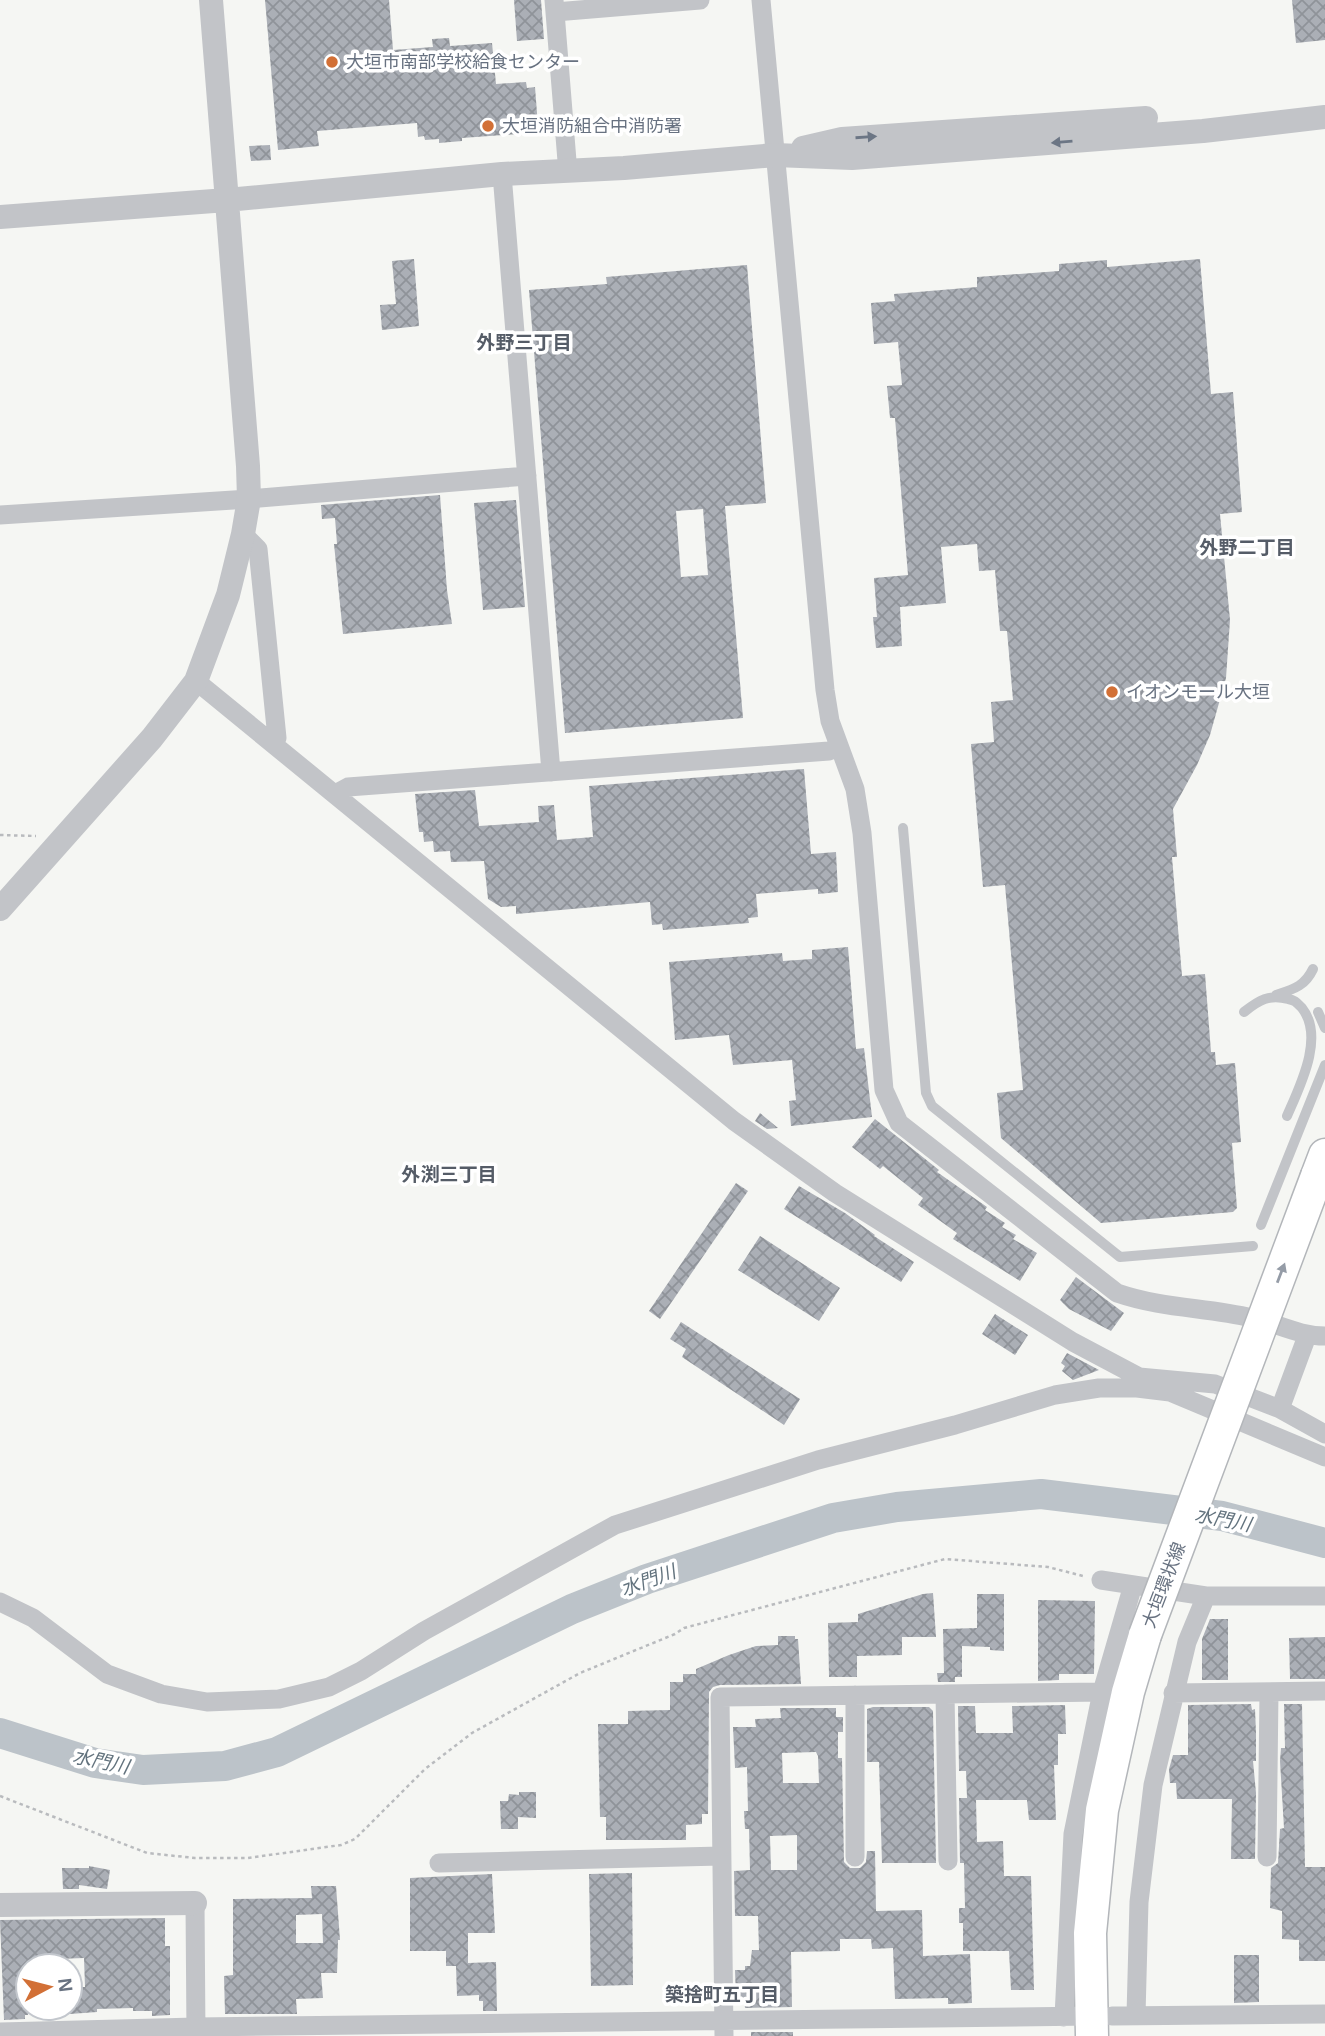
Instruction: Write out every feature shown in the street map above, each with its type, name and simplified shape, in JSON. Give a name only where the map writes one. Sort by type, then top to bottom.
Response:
[{"type":"main road","name":"大垣環状線","points":[[1155,1637],[1321,1166]]},
{"type":"main road","name":"大垣環状線","points":[[1102,2023],[1090,1933],[1102,1810],[1128,1692],[1155,1637],[1325,1216]]},
{"type":"street","points":[[0,909],[152,738],[197,681],[228,595],[243,534],[248,499],[211,0]]},
{"type":"street","points":[[566,171],[554,6],[700,0]]},
{"type":"street","points":[[761,0],[825,690],[830,721],[855,789],[862,833],[884,1090],[899,1123],[1118,1293],[1146,1303],[1252,1318],[1316,1336],[1280,1409]]},
{"type":"street","points":[[775,155],[842,139],[1325,103]]},
{"type":"street","points":[[0,217],[227,200],[502,174],[775,155],[852,158],[1203,131],[1325,117]]},
{"type":"street","points":[[502,174],[551,772]]},
{"type":"street","points":[[0,515],[248,499],[527,476]]},
{"type":"street","points":[[243,534],[258,549],[277,738],[274,744]]},
{"type":"street","points":[[197,681],[734,1121],[835,1193],[1138,1382],[1170,1392],[1325,1457]]},
{"type":"street","points":[[335,794],[348,787],[829,751],[839,747]]},
{"type":"street","points":[[0,1602],[33,1618],[107,1674],[161,1694],[207,1702],[279,1699],[329,1687],[361,1671],[424,1632],[615,1525],[818,1460],[955,1425],[1055,1395],[1138,1382],[1215,1384],[1280,1409],[1325,1434]]},
{"type":"street","points":[[1101,1580],[1206,1596],[1325,1596]]},
{"type":"street","points":[[1102,2023],[1073,1835],[1102,1692],[1133,1585]]},
{"type":"street","points":[[1102,2023],[1139,1902],[1153,1785],[1173,1693],[1187,1642],[1206,1596]]},
{"type":"street","points":[[1173,1693],[1325,1691]]},
{"type":"street","points":[[724,2029],[720,1697],[1102,1692]]},
{"type":"street","points":[[1267,1857],[1269,1692]]},
{"type":"street","points":[[946,1694],[948,1861]]},
{"type":"street","points":[[855,1695],[855,1857]]},
{"type":"street","points":[[439,1863],[721,1856]]},
{"type":"street","points":[[0,1905],[195,1903],[196,2031]]},
{"type":"street","points":[[0,2032],[724,2029],[1102,2023],[1325,2014]]},
{"type":"lane","points":[[903,828],[926,1093],[932,1106],[1120,1257],[1253,1246]]},
{"type":"lane","points":[[1244,1012],[1260,999],[1298,988],[1307,981],[1313,968]]},
{"type":"lane","points":[[1275,995],[1294,1000],[1307,1013],[1313,1032],[1312,1056],[1287,1116]]},
{"type":"lane","points":[[1318,1012],[1325,1028]]},
{"type":"lane","points":[[1261,1225],[1325,1065]]},
{"type":"path","points":[[0,835],[47,837],[58,844]]},
{"type":"path","points":[[0,1796],[147,1853],[195,1858],[248,1858],[341,1845],[355,1839],[425,1769],[472,1733],[580,1673],[684,1628],[944,1559],[1048,1567],[1101,1580]]},
{"type":"building","name":"大垣市南部学校給食センター","points":[[265,0],[389,0],[393,50],[433,47],[432,39],[449,38],[450,46],[492,43],[496,84],[526,82],[527,88],[535,87],[538,126],[531,127],[531,133],[462,138],[462,141],[439,143],[439,139],[425,140],[424,136],[418,137],[417,123],[317,131],[319,146],[278,150]]},
{"type":"building","points":[[514,0],[541,0],[544,39],[517,41]]},
{"type":"building","points":[[1292,0],[1325,0],[1325,40],[1296,43]]},
{"type":"building","points":[[270,145],[271,160],[251,161],[249,146]]},
{"type":"building","points":[[414,259],[419,326],[382,330],[380,305],[396,304],[392,261]]},
{"type":"building","points":[[1200,259],[1211,394],[1233,392],[1242,512],[1220,514],[1230,620],[1226,678],[1210,735],[1173,809],[1177,857],[1172,857],[1182,976],[1205,974],[1211,1052],[1215,1052],[1216,1065],[1235,1063],[1241,1142],[1232,1143],[1237,1208],[1233,1212],[1101,1223],[1001,1138],[997,1093],[1023,1090],[1005,885],[983,887],[971,744],[994,742],[991,702],[1013,700],[1007,631],[1000,631],[995,570],[979,571],[977,544],[941,547],[946,603],[900,607],[902,646],[876,648],[873,617],[877,617],[874,578],[908,575],[895,418],[890,418],[887,386],[902,385],[898,342],[874,344],[871,303],[895,301],[894,294],[977,287],[977,277],[1059,271],[1059,264],[1107,260],[1107,267]]},
{"type":"building","points":[[747,265],[766,503],[725,506],[743,718],[565,733],[529,290],[607,284],[606,277]],"holes":[[[703,509],[708,575],[681,577],[676,511]]]},
{"type":"building","points":[[440,495],[452,624],[343,634],[334,544],[337,544],[335,518],[322,519],[321,505]]},
{"type":"building","points":[[516,500],[525,607],[483,610],[474,503]]},
{"type":"building","points":[[804,769],[811,854],[836,852],[838,892],[818,894],[818,889],[756,894],[758,917],[748,918],[749,923],[663,930],[662,924],[652,925],[650,902],[516,914],[516,906],[501,907],[488,899],[484,861],[451,862],[450,851],[434,852],[433,841],[424,842],[423,832],[419,832],[415,794],[475,790],[479,826],[539,822],[538,806],[554,805],[557,840],[593,837],[589,786]]},
{"type":"building","points":[[848,947],[856,1049],[864,1048],[872,1117],[791,1126],[789,1101],[796,1100],[792,1060],[733,1065],[729,1035],[675,1040],[669,962],[782,953],[783,961],[812,959],[812,950]]},
{"type":"building","points":[[760,1113],[778,1128],[767,1129],[755,1121]]},
{"type":"building","points":[[875,1119],[939,1170],[937,1172],[987,1207],[985,1210],[1005,1223],[1002,1227],[1016,1235],[1013,1239],[1037,1253],[1020,1281],[953,1239],[957,1233],[918,1205],[923,1198],[883,1166],[880,1169],[852,1147]]},
{"type":"building","points":[[736,1183],[748,1191],[660,1319],[649,1311]]},
{"type":"building","points":[[799,1186],[845,1213],[914,1262],[901,1282],[784,1209]]},
{"type":"building","points":[[760,1236],[840,1288],[819,1321],[738,1270]]},
{"type":"building","points":[[1076,1277],[1124,1313],[1111,1331],[1069,1309],[1060,1300]]},
{"type":"building","points":[[995,1314],[1028,1335],[1015,1355],[982,1334]]},
{"type":"building","points":[[681,1322],[800,1399],[784,1425],[682,1357],[686,1349],[670,1339]]},
{"type":"building","points":[[1067,1353],[1099,1370],[1073,1380],[1062,1371],[1065,1366],[1061,1363]]},
{"type":"building","points":[[933,1593],[936,1637],[902,1637],[902,1655],[857,1656],[857,1677],[829,1677],[828,1623],[858,1622],[858,1614]]},
{"type":"building","points":[[977,1594],[1004,1594],[1004,1651],[990,1650],[990,1647],[962,1646],[962,1677],[955,1677],[955,1682],[938,1682],[937,1673],[944,1673],[943,1629],[977,1628]]},
{"type":"building","points":[[1038,1600],[1095,1601],[1094,1674],[1059,1674],[1059,1680],[1038,1681]]},
{"type":"building","points":[[1210,1619],[1228,1619],[1228,1680],[1202,1680],[1202,1639]]},
{"type":"building","points":[[778,1636],[795,1636],[795,1639],[798,1639],[801,1684],[720,1685],[709,1692],[708,1814],[702,1814],[702,1824],[686,1825],[686,1840],[606,1840],[606,1817],[600,1817],[598,1724],[628,1724],[628,1711],[670,1710],[670,1682],[683,1682],[683,1674],[696,1674],[696,1669],[729,1655],[756,1646],[778,1645]]},
{"type":"building","points":[[1325,1637],[1325,1679],[1290,1679],[1289,1638]]},
{"type":"building","points":[[1251,1704],[1252,1710],[1255,1709],[1256,1733],[1256,1761],[1253,1761],[1256,1793],[1255,1859],[1231,1859],[1232,1799],[1177,1799],[1176,1783],[1170,1783],[1169,1769],[1173,1755],[1188,1755],[1188,1705]]},
{"type":"building","points":[[1284,1704],[1302,1704],[1305,1867],[1325,1867],[1325,1961],[1299,1961],[1299,1940],[1282,1939],[1282,1911],[1270,1908],[1271,1868],[1278,1863],[1280,1829],[1284,1828],[1280,1761],[1281,1748],[1285,1748]]},
{"type":"building","points":[[1065,1705],[1066,1734],[1058,1734],[1058,1765],[1054,1765],[1056,1820],[1029,1820],[1027,1800],[976,1800],[977,1842],[1003,1841],[1004,1876],[1031,1876],[1034,1990],[1011,1990],[1009,1951],[963,1951],[963,1923],[959,1923],[959,1908],[965,1908],[964,1863],[960,1863],[959,1798],[967,1798],[966,1771],[959,1771],[958,1706],[975,1706],[976,1733],[1013,1733],[1012,1706]]},
{"type":"building","points":[[929,1707],[933,1711],[936,1863],[882,1863],[879,1762],[867,1762],[867,1709]]},
{"type":"building","points":[[780,1708],[836,1708],[836,1717],[843,1717],[843,1732],[838,1732],[838,1758],[842,1758],[844,1862],[850,1868],[860,1868],[866,1862],[867,1851],[875,1851],[876,1911],[922,1910],[923,1956],[970,1954],[972,2003],[948,2004],[948,1998],[895,1999],[893,1948],[872,1949],[871,1939],[840,1939],[840,1951],[791,1952],[792,2007],[745,2008],[744,1998],[736,1998],[735,1970],[745,1970],[745,1966],[750,1966],[752,1950],[759,1950],[758,1916],[735,1916],[734,1871],[750,1870],[749,1829],[745,1829],[744,1811],[748,1811],[747,1767],[735,1768],[733,1727],[756,1727],[755,1719],[781,1718]],"holes":[[[816,1752],[819,1783],[783,1783],[782,1753]],[[797,1835],[797,1870],[771,1870],[770,1836]]]},
{"type":"building","points":[[519,1792],[536,1792],[536,1818],[518,1817],[518,1829],[501,1829],[500,1801],[508,1801],[509,1794],[519,1795]]},
{"type":"building","points":[[89,1866],[110,1870],[107,1889],[79,1885],[79,1889],[63,1889],[62,1868]]},
{"type":"building","points":[[632,1873],[633,1985],[591,1986],[589,1874]]},
{"type":"building","points":[[492,1874],[495,1933],[468,1933],[468,1963],[496,1962],[497,2011],[483,2011],[483,2001],[479,2001],[479,1995],[457,1996],[456,1966],[446,1966],[446,1951],[410,1951],[410,1878]]},
{"type":"building","points":[[311,1886],[336,1886],[340,1940],[337,1973],[321,1973],[323,1998],[296,1999],[297,2014],[225,2014],[224,1976],[233,1975],[233,1899],[312,1898]],"holes":[[[322,1914],[323,1943],[296,1943],[296,1915]]]},
{"type":"building","points":[[165,1918],[165,1946],[170,1946],[170,2015],[152,2016],[152,2011],[133,2011],[133,2008],[97,2009],[97,2012],[84,2013],[84,1952],[14,1952],[14,2020],[4,2020],[0,1920]]},
{"type":"building","points":[[1234,1955],[1259,1955],[1259,2002],[1234,2003]]},
{"type":"building","points":[[751,2032],[793,2032],[793,2036],[751,2036]]},
{"type":"waterway","name":"水門川","points":[[0,1733],[95,1763],[143,1770],[225,1766],[277,1752],[572,1609],[647,1579],[833,1518],[897,1507],[1041,1494],[1222,1516],[1325,1543]]},
{"type":"place","name":"大垣市南部学校給食センター","points":[[332,62]]},
{"type":"place","name":"大垣消防組合中消防署","points":[[488,126]]},
{"type":"place","name":"イオンモール大垣","points":[[1112,692]]},
{"type":"district","name":"外野三丁目","points":[[524,342]]},
{"type":"district","name":"外野二丁目","points":[[1247,547]]},
{"type":"district","name":"外渕三丁目","points":[[449,1174]]},
{"type":"district","name":"築捨町五丁目","points":[[722,1994]]}]
